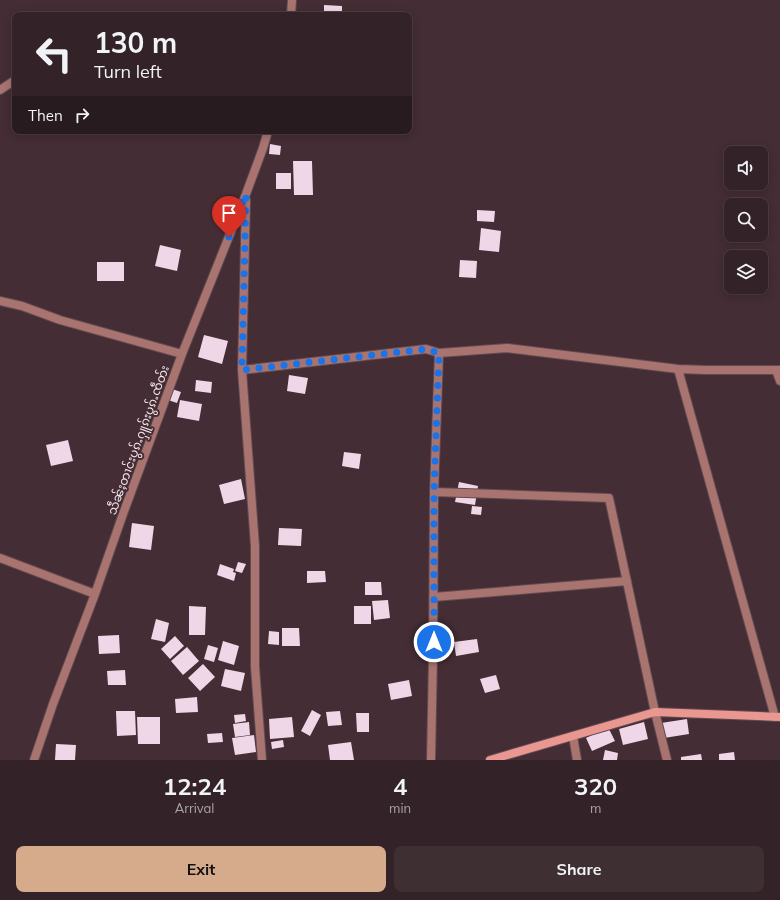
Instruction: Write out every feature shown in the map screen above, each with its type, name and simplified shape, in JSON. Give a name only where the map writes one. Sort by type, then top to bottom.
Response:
[{"type":"street","points":[[291,12],[292,0]]},
{"type":"street","points":[[0,90],[12,82]]},
{"type":"street","name":"သဵၼ်ႈတၢင်းပွၵ်ႉႁူၵ်းပွၵ်ႉၸဵတ်း","points":[[34,760],[53,704],[96,594],[123,514],[182,354],[246,194],[267,134]]},
{"type":"street","points":[[246,194],[242,370],[255,546],[255,667],[262,760]]},
{"type":"street","points":[[0,301],[22,306],[60,320],[182,354]]},
{"type":"street","points":[[242,370],[426,349],[439,353],[507,348],[678,369],[778,370],[780,381]]},
{"type":"street","points":[[431,760],[434,492],[439,353]]},
{"type":"street","points":[[490,760],[655,712],[777,717],[678,369]]},
{"type":"street","points":[[434,492],[609,498],[655,712],[667,760]]},
{"type":"street","points":[[0,558],[96,594]]},
{"type":"street","points":[[434,597],[627,581]]},
{"type":"street","points":[[572,736],[577,760]]},
{"type":"building","points":[[324,5],[342,6],[342,12],[324,12]]},
{"type":"building","points":[[270,144],[281,146],[280,155],[269,154]]},
{"type":"building","points":[[293,161],[312,161],[313,195],[294,195]]},
{"type":"building","points":[[276,173],[291,173],[291,189],[276,189]]},
{"type":"building","points":[[477,210],[495,211],[494,222],[477,221]]},
{"type":"building","points":[[481,228],[501,231],[499,252],[479,250]]},
{"type":"building","points":[[160,245],[181,250],[177,271],[155,266]]},
{"type":"building","points":[[460,260],[477,261],[476,278],[459,277]]},
{"type":"building","points":[[97,262],[124,262],[124,281],[97,281]]},
{"type":"building","points":[[204,335],[228,341],[222,364],[198,357]]},
{"type":"building","points":[[289,375],[308,378],[305,394],[287,391]]},
{"type":"building","points":[[196,380],[212,382],[211,393],[195,391]]},
{"type":"building","points":[[172,389],[181,392],[177,403],[168,400]]},
{"type":"building","points":[[180,400],[202,404],[199,421],[177,417]]},
{"type":"building","points":[[68,440],[73,461],[51,466],[46,445]]},
{"type":"building","points":[[344,452],[361,454],[359,469],[342,466]]},
{"type":"building","points":[[241,479],[245,499],[224,504],[219,485]]},
{"type":"building","points":[[459,482],[478,486],[475,505],[455,502]]},
{"type":"building","points":[[472,506],[482,507],[481,515],[471,514]]},
{"type":"building","points":[[132,523],[154,526],[151,550],[129,547]]},
{"type":"building","points":[[279,528],[302,529],[301,546],[278,545]]},
{"type":"building","points":[[238,562],[246,564],[242,573],[235,571]]},
{"type":"building","points":[[220,564],[234,569],[233,572],[236,573],[234,581],[217,575]]},
{"type":"building","points":[[307,571],[325,571],[326,582],[307,583]]},
{"type":"building","points":[[365,582],[381,582],[382,595],[365,595]]},
{"type":"building","points":[[388,600],[390,618],[374,620],[372,601]]},
{"type":"building","points":[[189,606],[206,607],[205,635],[189,635]]},
{"type":"building","points":[[354,606],[371,606],[371,624],[354,624]]},
{"type":"building","points":[[156,619],[169,623],[165,642],[151,639]]},
{"type":"building","points":[[282,628],[299,628],[300,646],[282,646]]},
{"type":"building","points":[[269,631],[279,632],[279,645],[268,644]]},
{"type":"building","points":[[119,635],[120,653],[99,654],[98,636]]},
{"type":"building","points":[[175,636],[184,646],[170,659],[161,649]]},
{"type":"building","points":[[477,639],[479,652],[456,656],[454,642]]},
{"type":"building","points":[[223,641],[239,646],[234,665],[218,660]]},
{"type":"building","points":[[208,645],[218,648],[214,662],[204,659]]},
{"type":"building","points":[[187,647],[199,661],[183,675],[171,661]]},
{"type":"building","points":[[203,664],[215,677],[200,691],[188,678]]},
{"type":"building","points":[[225,669],[245,673],[241,691],[221,686]]},
{"type":"building","points":[[125,670],[126,685],[108,685],[107,671]]},
{"type":"building","points":[[496,675],[500,689],[485,693],[480,679]]},
{"type":"building","points":[[409,680],[412,696],[391,700],[388,684]]},
{"type":"building","points":[[197,697],[198,712],[176,713],[175,699]]},
{"type":"building","points":[[312,710],[321,715],[310,736],[301,731]]},
{"type":"building","points":[[116,711],[135,711],[136,735],[117,736]]},
{"type":"building","points":[[340,711],[342,725],[328,726],[326,712]]},
{"type":"building","points":[[356,713],[369,713],[369,732],[357,732]]},
{"type":"building","points":[[245,714],[246,721],[235,723],[234,715]]},
{"type":"building","points":[[137,717],[160,717],[160,744],[138,744]]},
{"type":"building","points":[[292,717],[294,737],[270,739],[269,719]]},
{"type":"building","points":[[687,719],[689,734],[664,738],[661,723]]},
{"type":"building","points":[[249,722],[250,735],[235,737],[233,724]]},
{"type":"building","points":[[644,722],[648,739],[623,745],[619,729]]},
{"type":"building","points":[[608,727],[615,741],[592,751],[586,738]]},
{"type":"building","points":[[222,733],[223,742],[208,743],[207,734]]},
{"type":"building","points":[[254,735],[256,752],[235,755],[232,738]]},
{"type":"building","points":[[283,740],[284,747],[272,749],[271,742]]},
{"type":"building","points":[[351,742],[354,760],[330,760],[328,745]]},
{"type":"building","points":[[56,744],[76,745],[75,760],[55,760]]},
{"type":"building","points":[[605,750],[618,753],[617,760],[603,760]]},
{"type":"building","points":[[734,752],[735,760],[719,760],[719,754]]},
{"type":"building","points":[[701,754],[702,760],[681,760],[681,757]]},
{"type":"route","points":[[229,237],[246,194],[242,370],[426,349],[439,353],[434,492],[434,642]]}]
